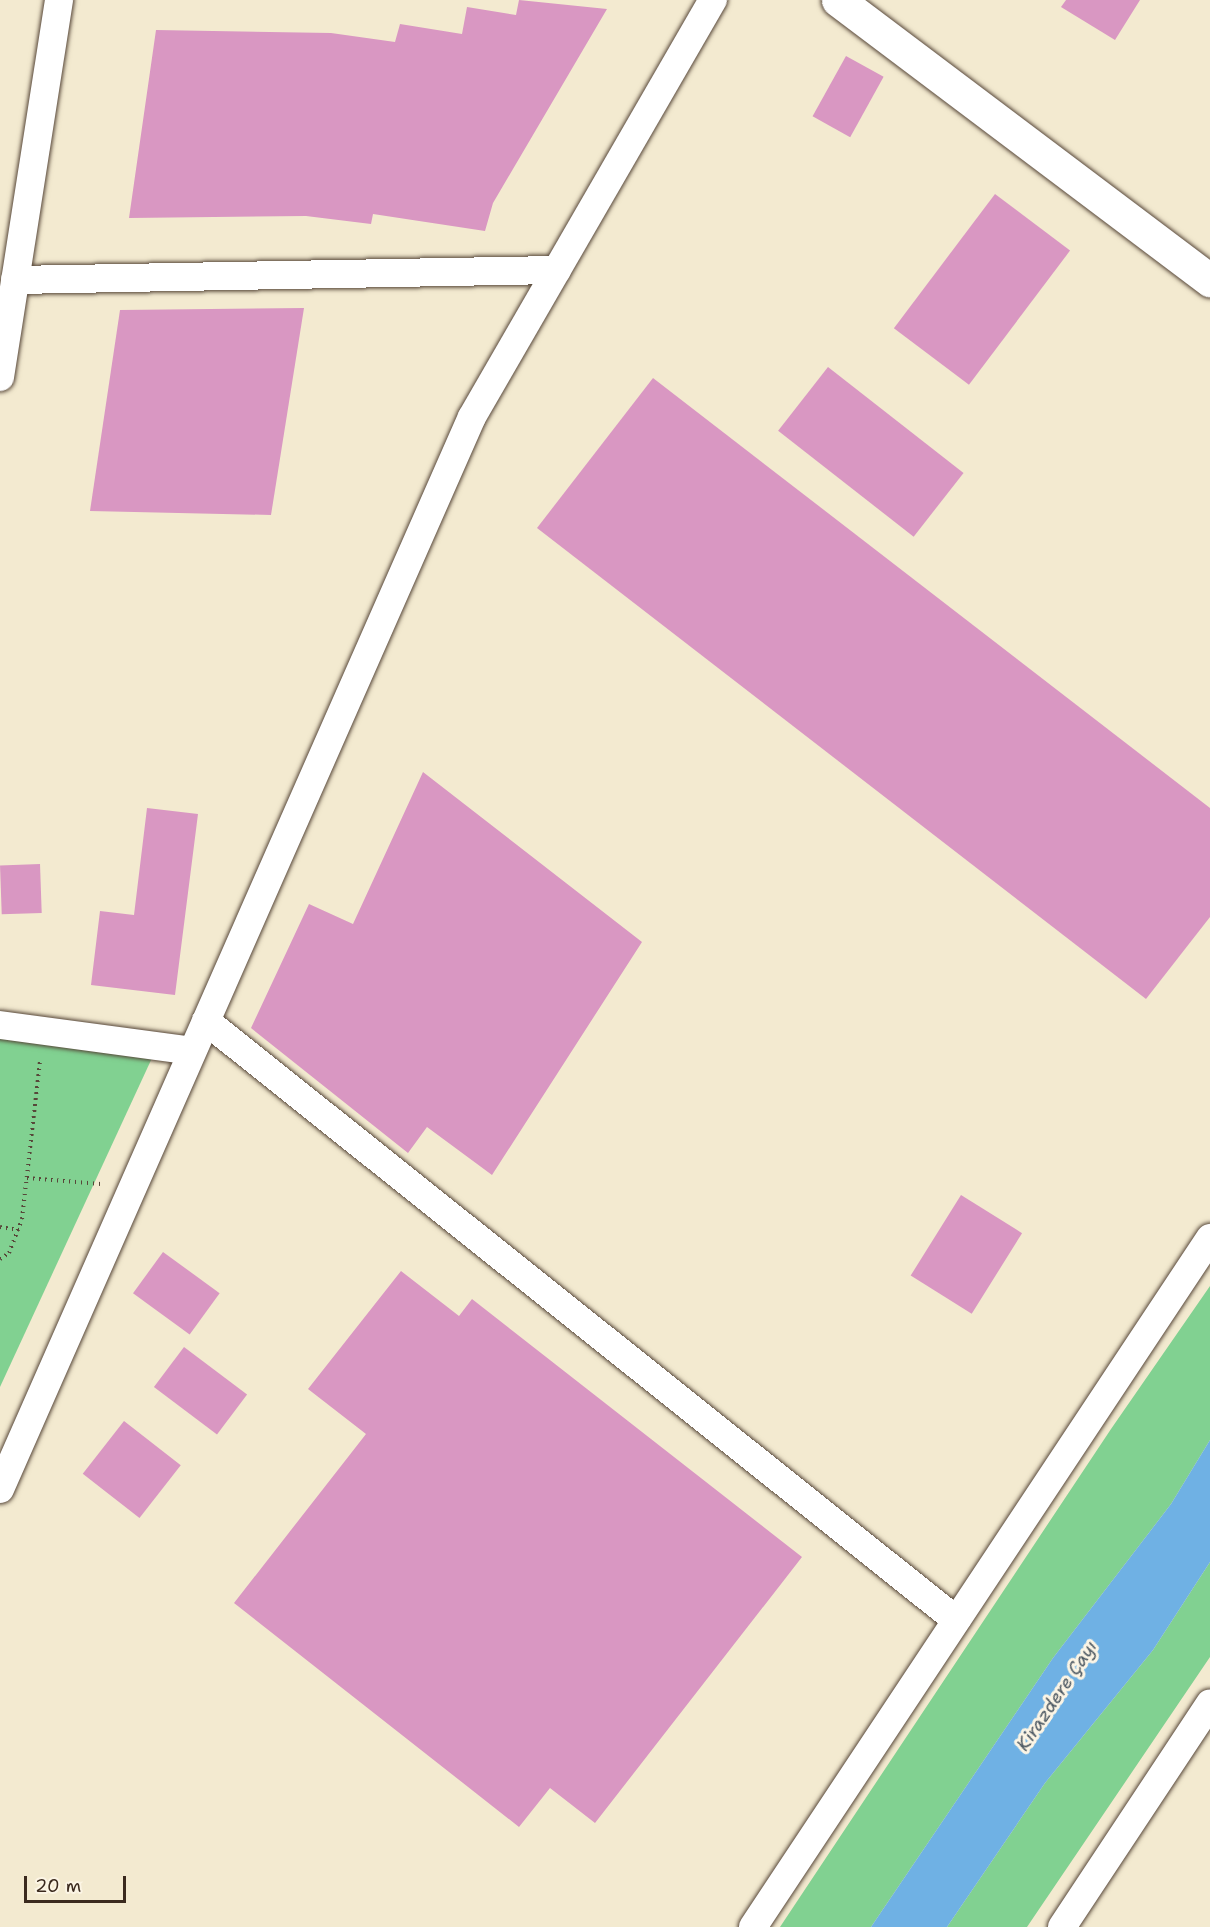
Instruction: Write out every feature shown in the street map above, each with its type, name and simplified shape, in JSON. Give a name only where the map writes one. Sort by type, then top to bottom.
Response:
[{"type":"street","points":[[0,376],[59,0]]},
{"type":"street","points":[[0,1489],[472,417],[713,0]]},
{"type":"street","points":[[838,0],[1210,280]]},
{"type":"street","points":[[15,280],[556,270]]},
{"type":"street","points":[[206,1021],[956,1620]]},
{"type":"street","points":[[0,1025],[192,1051]]},
{"type":"street","points":[[753,1927],[1210,1238]]},
{"type":"street","points":[[1062,1927],[1210,1703]]},
{"type":"path","points":[[0,1259],[9,1253],[19,1230],[43,1031]]},
{"type":"path","points":[[27,1178],[133,1186]]},
{"type":"path","points":[[0,1227],[19,1230]]},
{"type":"green space","points":[[0,1037],[152,1058],[0,1387]]},
{"type":"green space","points":[[1210,1286],[1210,1440],[1171,1504],[1053,1658],[871,1927],[780,1927],[1111,1429]]},
{"type":"green space","points":[[1210,1562],[1210,1657],[1027,1927],[947,1927],[1045,1783],[1153,1650]]},
{"type":"water","name":"Kirazdere Çayı","points":[[1210,1440],[1210,1562],[1153,1650],[1045,1783],[947,1927],[871,1927],[1053,1658],[1171,1504]]},
{"type":"building","points":[[519,0],[607,9],[493,203],[485,231],[373,214],[371,224],[306,216],[129,218],[156,30],[331,33],[395,42],[400,24],[462,34],[467,7],[516,15]]},
{"type":"building","points":[[1066,0],[1140,0],[1115,40],[1061,7]]},
{"type":"building","points":[[846,56],[884,77],[850,137],[813,116]]},
{"type":"building","points":[[995,194],[1070,251],[969,385],[894,328]]},
{"type":"building","points":[[304,308],[271,515],[90,511],[120,310]]},
{"type":"building","points":[[828,367],[964,473],[914,537],[778,431]]},
{"type":"building","points":[[653,378],[1210,808],[1210,917],[1146,999],[537,528]]},
{"type":"building","points":[[423,772],[642,942],[492,1175],[427,1127],[408,1153],[251,1028],[309,904],[353,924]]},
{"type":"building","points":[[147,808],[198,814],[175,995],[91,985],[100,911],[134,915]]},
{"type":"building","points":[[40,864],[42,913],[2,914],[0,865]]},
{"type":"building","points":[[961,1195],[1022,1233],[972,1314],[911,1276]]},
{"type":"building","points":[[163,1252],[220,1293],[190,1334],[133,1293]]},
{"type":"building","points":[[401,1271],[459,1316],[472,1299],[802,1557],[595,1823],[550,1788],[519,1827],[234,1603],[366,1434],[308,1389]]},
{"type":"building","points":[[184,1347],[247,1395],[217,1434],[154,1387]]},
{"type":"building","points":[[124,1421],[181,1465],[139,1518],[83,1474]]}]
